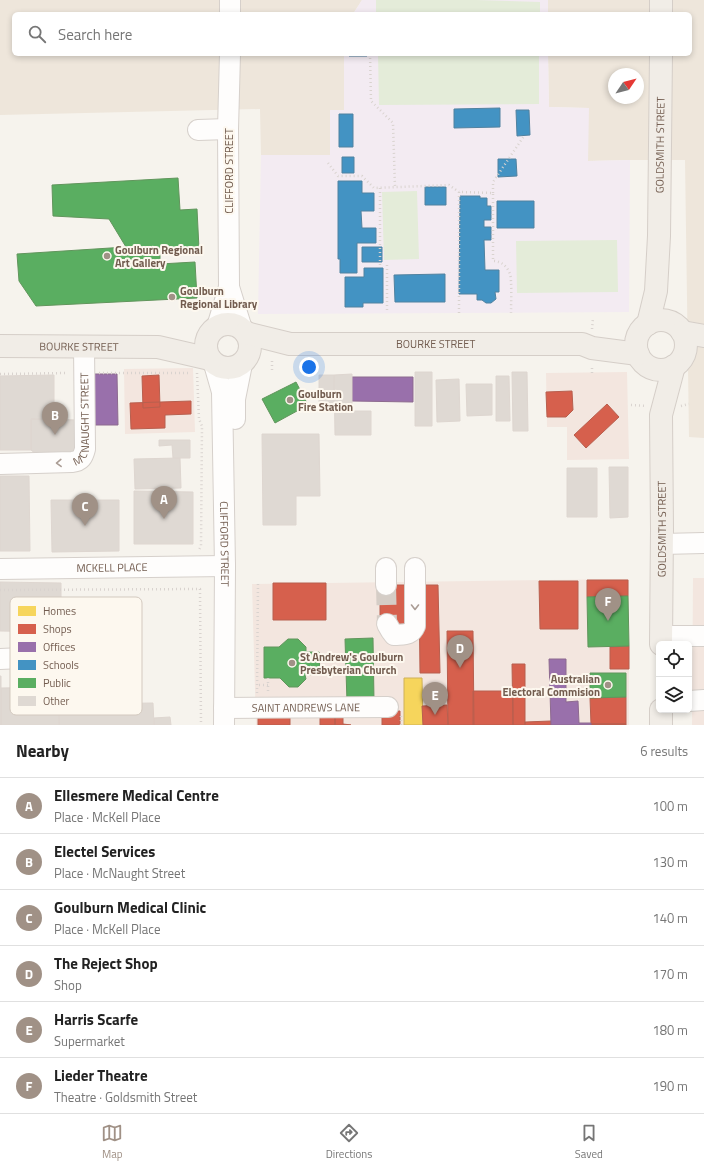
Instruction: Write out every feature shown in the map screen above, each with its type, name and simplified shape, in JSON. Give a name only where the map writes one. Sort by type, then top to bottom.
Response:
[{"type":"main road","points":[[661,0],[661,12]]},
{"type":"main road","name":"GOLDSMITH STREET","points":[[661,56],[659,236],[656,291],[643,345],[654,410],[662,544],[661,640]]},
{"type":"main road","name":"GOLDSMITH STREET","points":[[659,236],[665,291],[679,329]]},
{"type":"main road","points":[[704,336],[679,329],[666,320],[653,321],[643,345],[655,370],[668,369],[678,362],[704,353]]},
{"type":"main road","points":[[228,324],[236,325],[244,331],[249,339],[250,346],[249,352],[244,361],[235,367],[228,369],[207,365],[207,353],[205,347],[206,340],[213,331],[220,325],[228,324]]},
{"type":"main road","points":[[678,362],[685,352],[686,345],[685,338],[679,329]]},
{"type":"main road","name":"BOURKE STREET","points":[[0,346],[158,347],[213,331]]},
{"type":"main road","name":"BOURKE STREET","points":[[244,331],[290,344],[589,345],[592,348],[643,345]]},
{"type":"main road","name":"BOURKE STREET","points":[[244,361],[290,344]]},
{"type":"main road","name":"BOURKE STREET","points":[[158,347],[207,365]]},
{"type":"main road","name":"GOLDSMITH STREET","points":[[654,410],[678,362]]},
{"type":"main road","points":[[661,713],[661,725]]},
{"type":"street","points":[[230,0],[230,12]]},
{"type":"street","name":"CLIFFORD STREET","points":[[213,331],[228,287],[228,129],[230,56]]},
{"type":"street","points":[[198,130],[228,129]]},
{"type":"street","name":"CLIFFORD STREET","points":[[228,287],[244,331]]},
{"type":"street","name":"MCNAUGHT STREET","points":[[0,464],[72,462],[79,461],[83,457],[85,449],[84,346]]},
{"type":"street","name":"CLIFFORD STREET","points":[[229,716],[229,569],[235,399],[244,361]]},
{"type":"street","name":"CLIFFORD STREET","points":[[207,365],[222,392],[230,539]]},
{"type":"street","points":[[662,544],[704,543]]},
{"type":"street","points":[[387,624],[390,631],[394,635],[408,634],[413,631],[415,626],[415,568]]},
{"type":"street","name":"MCKELL PLACE","points":[[0,570],[229,569]]},
{"type":"street","points":[[661,640],[704,636]]},
{"type":"street","points":[[0,659],[10,659]]},
{"type":"street","points":[[692,700],[704,700]]},
{"type":"street","name":"SAINT ANDREWS LANE","points":[[229,716],[256,707],[388,707]]},
{"type":"path","points":[[370,56],[371,101],[393,123],[395,188]]},
{"type":"path","points":[[511,313],[510,274],[505,265],[498,261],[493,261],[493,182],[524,136]]},
{"type":"path","points":[[328,163],[338,176],[362,176],[374,188],[449,185],[459,192],[493,193]]},
{"type":"path","points":[[380,188],[380,265]]},
{"type":"path","points":[[459,192],[459,313]]},
{"type":"path","points":[[387,265],[387,313]]},
{"type":"path","points":[[592,373],[589,345],[593,318]]},
{"type":"path","points":[[272,361],[272,372]]},
{"type":"path","points":[[98,373],[207,365]]},
{"type":"path","name":"CLIFFORD STREET","points":[[198,552],[201,549],[202,426],[199,419],[207,365]]},
{"type":"path","points":[[0,374],[71,373]]},
{"type":"path","points":[[681,406],[689,404]]},
{"type":"path","points":[[631,405],[654,410]]},
{"type":"path","points":[[256,707],[258,581]]},
{"type":"path","points":[[197,584],[199,589],[201,725]]},
{"type":"path","name":"MCKELL PLACE","points":[[0,590],[199,589]]},
{"type":"path","points":[[259,685],[268,685]]},
{"type":"shaded area","points":[[0,0],[362,0],[354,12],[12,12],[12,56],[345,56],[344,110],[330,110],[330,155],[261,155],[260,109],[0,115]]},
{"type":"shaded area","points":[[362,0],[548,0],[548,12],[354,12]]},
{"type":"shaded area","points":[[548,0],[704,0],[704,438],[689,437],[685,160],[588,161],[588,108],[549,107],[548,56],[692,56],[692,12],[548,12]]},
{"type":"shaded area","points":[[344,56],[548,56],[549,107],[589,108],[588,161],[630,160],[629,312],[258,314],[261,155],[330,155],[330,110],[344,110]]},
{"type":"shaded area","points":[[193,368],[195,432],[125,434],[124,369]]},
{"type":"shaded area","points":[[627,372],[629,459],[567,460],[567,427],[547,427],[546,373]]},
{"type":"shaded area","points":[[693,578],[704,578],[704,725],[692,725]]},
{"type":"shaded area","points":[[629,579],[629,725],[256,725],[252,584]]},
{"type":"green space","points":[[376,0],[476,0],[540,2],[540,12],[376,12]]},
{"type":"green space","points":[[378,56],[539,56],[539,104],[379,105]]},
{"type":"green space","points":[[417,191],[419,259],[384,260],[382,192]]},
{"type":"green space","points":[[617,240],[618,292],[517,293],[516,241]]},
{"type":"building: Homes","points":[[404,678],[422,678],[423,725],[404,725]]},
{"type":"building: Shops","points":[[159,375],[160,407],[143,408],[142,376]]},
{"type":"building: Shops","points":[[572,391],[573,410],[566,417],[547,417],[546,392]]},
{"type":"building: Shops","points":[[191,401],[191,414],[165,415],[165,428],[131,429],[130,403]]},
{"type":"building: Shops","points":[[607,404],[619,417],[586,448],[574,435]]},
{"type":"building: Shops","points":[[587,580],[628,580],[628,596],[587,597]]},
{"type":"building: Shops","points":[[539,581],[578,581],[578,629],[540,629]]},
{"type":"building: Shops","points":[[273,583],[326,583],[326,620],[273,620]]},
{"type":"building: Shops","points":[[380,585],[412,585],[412,624],[380,624]]},
{"type":"building: Shops","points":[[419,585],[438,585],[440,673],[420,673]]},
{"type":"building: Shops","points":[[447,631],[473,631],[474,725],[448,725]]},
{"type":"building: Shops","points":[[629,646],[629,669],[610,669],[610,647]]},
{"type":"building: Shops","points":[[512,664],[525,664],[525,725],[513,725]]},
{"type":"building: Shops","points":[[473,691],[513,691],[513,725],[473,725]]},
{"type":"building: Shops","points":[[626,697],[626,724],[591,724],[590,698]]},
{"type":"building: Shops","points":[[447,705],[448,725],[423,725],[422,706]]},
{"type":"building: Shops","points":[[258,711],[290,711],[290,725],[258,725]]},
{"type":"building: Shops","points":[[382,711],[400,711],[400,725],[382,725]]},
{"type":"building: Shops","points":[[320,712],[335,713],[335,725],[320,725]]},
{"type":"building: Shops","points":[[343,712],[343,724],[351,725],[335,725],[335,713]]},
{"type":"building: Shops","points":[[551,721],[551,725],[525,725],[525,722]]},
{"type":"building: Shops","points":[[626,724],[626,725],[591,725]]},
{"type":"building: Offices","points":[[89,374],[117,374],[118,425],[90,425]]},
{"type":"building: Offices","points":[[352,377],[413,377],[413,402],[352,401]]},
{"type":"building: Offices","points":[[549,659],[566,659],[566,702],[578,701],[579,723],[591,723],[591,725],[551,725]]},
{"type":"building: Schools","points":[[500,108],[500,127],[454,128],[454,109]]},
{"type":"building: Schools","points":[[516,110],[529,110],[530,135],[517,136]]},
{"type":"building: Schools","points":[[339,114],[353,114],[353,147],[339,147]]},
{"type":"building: Schools","points":[[342,157],[354,157],[354,173],[342,173]]},
{"type":"building: Schools","points":[[498,159],[516,159],[517,176],[498,177]]},
{"type":"building: Schools","points":[[338,181],[362,181],[362,193],[374,193],[374,211],[361,211],[362,228],[376,228],[376,243],[357,243],[357,273],[340,273],[340,259],[338,259]]},
{"type":"building: Schools","points":[[425,187],[446,187],[446,205],[425,205]]},
{"type":"building: Schools","points":[[460,196],[480,196],[480,198],[487,198],[487,206],[491,206],[491,220],[484,220],[484,227],[491,227],[491,240],[484,240],[485,270],[499,270],[499,292],[495,292],[496,299],[491,303],[477,300],[477,294],[459,294]]},
{"type":"building: Schools","points":[[497,201],[534,201],[534,228],[497,228]]},
{"type":"building: Schools","points":[[362,247],[382,247],[382,262],[362,262]]},
{"type":"building: Schools","points":[[364,268],[383,268],[383,303],[363,303],[363,307],[345,307],[345,277],[364,277]]},
{"type":"building: Schools","points":[[445,274],[445,302],[395,302],[394,275]]},
{"type":"building: Public","points":[[178,178],[180,210],[197,209],[199,249],[160,252],[160,264],[195,262],[197,298],[36,306],[19,281],[17,254],[126,247],[109,219],[53,216],[52,185]]},
{"type":"building: Public","points":[[296,382],[308,405],[275,423],[262,399]]},
{"type":"building: Public","points":[[628,596],[629,646],[588,647],[587,597]]},
{"type":"building: Public","points":[[373,638],[374,701],[347,702],[345,639]]},
{"type":"building: Public","name":"St Andrew's Goulburn Presbyterian Church","points":[[288,639],[298,639],[306,647],[306,652],[319,652],[320,674],[305,675],[306,679],[298,687],[289,687],[280,678],[264,678],[264,647],[279,647]]},
{"type":"building: Public","name":"Australian Electoral Commision","points":[[590,673],[626,673],[626,697],[590,698]]},
{"type":"building: Other","points":[[415,372],[432,372],[432,426],[415,426]]},
{"type":"building: Other","points":[[512,372],[527,372],[528,431],[513,431]]},
{"type":"building: Other","points":[[352,374],[352,411],[371,411],[371,435],[335,435],[334,375]]},
{"type":"building: Other","points":[[54,375],[54,420],[31,419],[31,450],[0,450],[0,376]]},
{"type":"building: Other","points":[[319,375],[334,375],[334,405],[319,405]]},
{"type":"building: Other","points":[[496,376],[509,376],[510,421],[496,421]]},
{"type":"building: Other","points":[[459,379],[460,421],[437,422],[436,380]]},
{"type":"building: Other","points":[[466,384],[492,384],[492,415],[467,416]]},
{"type":"building: Other","points":[[31,419],[78,420],[78,451],[42,459],[31,450]]},
{"type":"building: Other","points":[[262,434],[319,434],[320,496],[296,496],[296,525],[263,525]]},
{"type":"building: Other","points":[[159,440],[190,440],[190,458],[173,458],[172,445],[159,446]]},
{"type":"building: Other","points":[[180,458],[181,488],[135,489],[134,459]]},
{"type":"building: Other","points":[[609,467],[628,467],[628,517],[610,518]]},
{"type":"building: Other","points":[[567,468],[597,468],[597,517],[567,517]]},
{"type":"building: Other","points":[[0,476],[29,476],[30,551],[0,551]]},
{"type":"building: Other","points":[[134,491],[193,492],[193,544],[134,544]]},
{"type":"building: Other","points":[[51,500],[119,500],[119,551],[52,552]]},
{"type":"building: Other","points":[[0,582],[61,583],[61,597],[10,597],[10,631],[0,631]]},
{"type":"building: Other","points":[[1,676],[1,725],[0,725]]},
{"type":"building: Other","points":[[1,688],[10,688],[10,715],[59,715],[59,725],[1,725]]},
{"type":"building: Other","points":[[142,703],[153,703],[154,725],[59,725],[59,715],[142,715]]},
{"type":"building: Other","points":[[170,717],[171,725],[154,725],[154,718]]},
{"type":"tunnel","points":[[386,585],[387,624]]},
{"type":"place","name":"Goulburn Regional Art Gallery","points":[[107,256]]},
{"type":"place","name":"Goulburn Regional Library","points":[[172,297]]},
{"type":"place","name":"Goulburn Fire Station","points":[[290,400]]},
{"type":"place","name":"Electel Services","points":[[55,435]]},
{"type":"place","name":"Ellesmere Medical Centre","points":[[164,519]]},
{"type":"place","name":"Goulburn Medical Clinic","points":[[85,526]]},
{"type":"place","name":"Lieder Theatre","points":[[608,621]]},
{"type":"place","name":"St Andrew's Goulburn Presbyterian Church","points":[[292,663]]},
{"type":"place","name":"The Reject Shop","points":[[460,668]]},
{"type":"place","name":"Australian Electoral Commision","points":[[608,685]]},
{"type":"place","name":"Harris Scarfe","points":[[435,715]]}]
